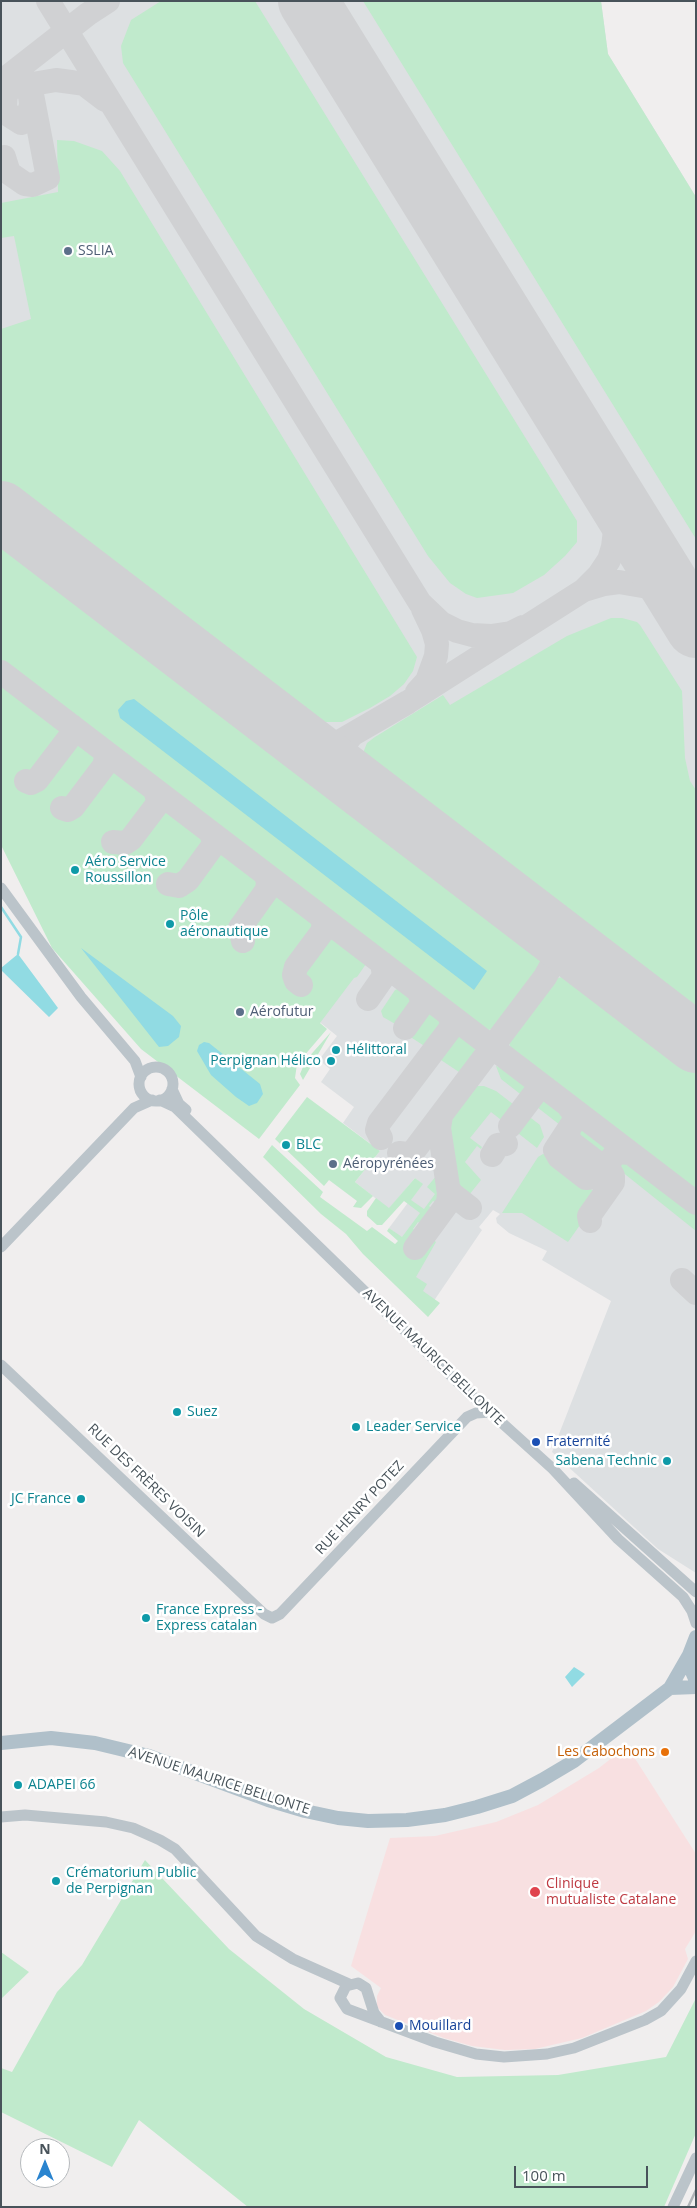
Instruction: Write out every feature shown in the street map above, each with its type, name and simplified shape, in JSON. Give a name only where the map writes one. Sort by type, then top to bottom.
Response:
[{"type":"main road","name":"AVENUE MAURICE BELLONTE","points":[[1,1743],[51,1738],[95,1743],[149,1756],[268,1800],[304,1811],[338,1818],[368,1821],[407,1820],[445,1816],[512,1796],[574,1761],[670,1688],[689,1655],[696,1637]]},
{"type":"main road","points":[[689,1655],[690,1667],[696,1681]]},
{"type":"main road","points":[[670,1688],[696,1687]]},
{"type":"street","points":[[1,888],[81,997],[135,1061],[144,1096],[156,1100]]},
{"type":"street","points":[[1,1247],[134,1108],[167,1096],[172,1089],[172,1080],[169,1073],[161,1068],[152,1068],[135,1061]]},
{"type":"street","points":[[134,1108],[145,1071],[152,1068]]},
{"type":"street","name":"AVENUE MAURICE BELLONTE","points":[[172,1089],[179,1104],[481,1395],[619,1525],[696,1592]]},
{"type":"street","name":"AVENUE MAURICE BELLONTE","points":[[156,1100],[175,1107],[470,1394],[553,1469],[618,1539],[683,1597],[692,1611],[696,1622]]},
{"type":"street","name":"RUE DES FRÈRES VOISIN","points":[[1,1365],[264,1614],[272,1618]]},
{"type":"street","points":[[467,1417],[472,1402],[470,1394]]},
{"type":"street","points":[[467,1417],[476,1413],[491,1412]]},
{"type":"street","name":"RUE HENRY POTEZ","points":[[272,1618],[280,1614],[467,1417]]},
{"type":"street","points":[[1,1817],[24,1815],[106,1822],[133,1828],[160,1840],[175,1850],[256,1936],[275,1949],[330,1976],[349,1984],[362,1985],[369,1996],[374,2013],[381,2022]]},
{"type":"street","points":[[349,1984],[341,1993],[340,1998],[344,2006],[435,2042],[476,2054],[504,2057],[547,2054],[574,2048],[653,2016],[661,2011],[681,1989],[696,1961]]},
{"type":"street","points":[[330,1976],[341,1993]]},
{"type":"street","points":[[356,2011],[367,2004],[369,1996]]},
{"type":"street","points":[[673,2207],[696,2158]]},
{"type":"shaded area","points":[[1,1],[601,1],[608,54],[696,197],[696,1573],[658,1549],[552,1452],[611,1301],[542,1260],[547,1251],[509,1233],[497,1223],[496,1218],[500,1214],[493,1210],[479,1227],[482,1230],[427,1311],[401,1238],[389,1228],[422,1184],[415,1178],[389,1209],[355,1182],[380,1151],[343,1123],[354,1107],[321,1082],[330,1069],[319,1060],[337,1036],[285,994],[1,803]]},
{"type":"shaded area","name":"Clinique mutualiste Catalane","points":[[627,1746],[696,1854],[696,1931],[685,1949],[688,1959],[673,1987],[659,2002],[646,2011],[582,2038],[535,2049],[505,2050],[472,2046],[444,2038],[385,2015],[377,2007],[377,1996],[381,1988],[351,1966],[390,1838],[435,1836],[496,1822],[538,1805],[599,1768]]},
{"type":"green space","points":[[161,1],[255,1],[577,521],[577,542],[544,575],[513,593],[477,598],[466,594],[450,583],[428,556],[123,63],[121,46],[131,20]]},
{"type":"green space","points":[[363,1],[601,1],[608,54],[696,197],[696,539]]},
{"type":"green space","points":[[57,140],[74,141],[102,151],[120,171],[417,657],[413,671],[404,684],[390,696],[370,708],[342,722],[308,722],[291,716],[1,494],[1,329],[31,319],[14,236],[1,238],[1,203],[58,192]]},
{"type":"green space","points":[[1,533],[9,534],[527,932],[540,950],[540,968],[538,974],[501,1024],[489,1030],[476,1028],[1,662]]},
{"type":"green space","points":[[611,618],[622,618],[637,622],[640,625],[682,691],[685,758],[690,781],[696,790],[696,1027],[373,781],[363,763],[363,753],[367,743],[443,695],[450,705],[567,636]]},
{"type":"green space","points":[[1,679],[365,961],[366,964],[357,977],[354,978],[320,1023],[327,1029],[297,1064],[295,1078],[300,1085],[259,1139],[141,1049],[52,948],[1,845]]},
{"type":"green space","points":[[570,974],[588,978],[696,1060],[696,1195],[513,1055],[509,1043],[513,1032],[550,981]]},
{"type":"green space","points":[[400,988],[414,997],[415,1001],[400,1024],[397,1025],[383,1017],[381,1011],[395,990]]},
{"type":"green space","points":[[428,1010],[434,1011],[445,1020],[445,1025],[431,1045],[426,1047],[410,1035]]},
{"type":"green space","points":[[331,1032],[303,1080],[300,1074],[306,1060]]},
{"type":"green space","points":[[458,1033],[464,1034],[471,1041],[475,1049],[473,1063],[462,1074],[441,1060],[440,1057]]},
{"type":"green space","points":[[496,1066],[509,1070],[568,1115],[564,1125],[560,1125],[501,1079]]},
{"type":"green space","points":[[484,1086],[496,1091],[540,1125],[544,1137],[537,1148],[491,1112],[470,1138],[482,1147],[481,1149],[477,1146],[465,1162],[481,1180],[465,1200],[457,1194],[445,1121],[469,1089]]},
{"type":"green space","points":[[307,1097],[380,1151],[355,1182],[373,1196],[361,1208],[353,1207],[357,1201],[329,1180],[324,1186],[275,1139]]},
{"type":"green space","points":[[581,1127],[607,1144],[609,1148],[605,1156],[598,1155],[576,1137],[575,1131]]},
{"type":"green space","points":[[434,1135],[443,1200],[437,1203],[433,1201],[429,1206],[434,1210],[423,1226],[418,1222],[413,1229],[420,1233],[412,1245],[417,1249],[427,1235],[436,1242],[416,1277],[427,1284],[423,1291],[440,1303],[428,1317],[363,1254],[346,1234],[321,1214],[263,1157],[272,1145],[323,1192],[320,1197],[367,1231],[372,1227],[395,1244],[398,1241],[387,1231],[389,1228],[402,1237],[420,1213],[404,1201],[382,1225],[377,1225],[367,1216],[367,1211],[376,1198],[389,1208],[415,1178],[423,1184],[411,1200],[424,1209],[435,1194],[427,1187],[437,1175],[433,1143]]},
{"type":"green space","points":[[566,1145],[595,1168],[592,1171],[585,1169],[563,1152]]},
{"type":"green space","points":[[543,1154],[548,1155],[596,1193],[578,1218],[580,1225],[568,1242],[522,1213],[502,1213],[538,1157]]},
{"type":"green space","points":[[622,1158],[696,1212],[696,1231],[616,1167]]},
{"type":"green space","points":[[145,1860],[229,1949],[304,2009],[386,2057],[457,2077],[558,2075],[666,2057],[696,1998],[696,2133],[664,2207],[248,2207],[139,2120],[112,2167],[70,2146],[70,2138],[53,2138],[1,2112],[1,2068],[12,2072],[57,1992],[82,1965]]},
{"type":"green space","points":[[1,1952],[29,1972],[1,1999]]},
{"type":"water","points":[[134,699],[487,971],[474,990],[120,718],[118,710],[126,701]]},
{"type":"water","points":[[81,948],[173,1016],[181,1026],[179,1037],[168,1046],[159,1047]]},
{"type":"water","points":[[18,954],[58,1008],[49,1017],[1,970]]},
{"type":"water","points":[[204,1042],[209,1043],[260,1084],[263,1094],[257,1103],[249,1106],[211,1075],[197,1051],[199,1045]]},
{"type":"water","points":[[574,1667],[585,1674],[572,1687],[565,1677]]},
{"type":"waterway","points":[[1,907],[21,937],[18,954]]},
{"type":"taxiway","points":[[48,1],[420,603],[441,623],[457,631],[472,635],[491,636],[511,633],[523,627]]},
{"type":"taxiway","points":[[1,82],[88,14],[108,1]]},
{"type":"taxiway","points":[[15,87],[56,80],[71,82],[84,84],[105,100]]},
{"type":"taxiway","points":[[4,157],[9,173],[25,184],[33,185],[48,178],[30,84]]},
{"type":"taxiway","points":[[6,89],[5,108],[10,116],[21,123],[28,115],[31,105],[30,95]]},
{"type":"taxiway","points":[[296,737],[312,747],[322,749],[334,745],[408,702],[584,590],[599,575],[609,560],[613,547],[617,514],[609,486]]},
{"type":"taxiway","points":[[1,520],[12,522],[24,529]]},
{"type":"taxiway","points":[[584,590],[619,582],[648,587],[672,599],[688,617]]},
{"type":"taxiway","points":[[417,692],[427,681],[436,656],[437,644],[423,609]]},
{"type":"taxiway","points":[[1,672],[696,1203]]},
{"type":"taxiway","points":[[26,781],[31,783],[37,780],[72,734],[72,726]]},
{"type":"taxiway","points":[[349,778],[339,767],[336,755],[351,736]]},
{"type":"taxiway","points":[[62,808],[68,810],[73,807],[104,766],[106,758],[104,751]]},
{"type":"taxiway","points":[[113,842],[125,843],[131,839],[156,806],[158,800],[155,790]]},
{"type":"taxiway","points":[[168,884],[179,886],[188,880],[212,847],[214,840],[210,832]]},
{"type":"taxiway","points":[[243,941],[240,928],[267,890],[268,882],[266,875]]},
{"type":"taxiway","points":[[301,985],[296,981],[294,975],[296,967],[322,932],[324,924],[321,917]]},
{"type":"taxiway","points":[[399,1153],[408,1154],[413,1152],[545,977],[554,961],[555,946],[549,934],[533,918]]},
{"type":"taxiway","points":[[368,999],[384,976],[382,963]]},
{"type":"taxiway","points":[[405,1028],[420,1007],[422,1001],[419,992]]},
{"type":"taxiway","points":[[381,1138],[377,1130],[379,1123],[450,1029],[452,1023],[449,1015]]},
{"type":"taxiway","points":[[510,1126],[541,1085]]},
{"type":"taxiway","points":[[569,1107],[574,1113],[574,1121],[555,1150],[559,1157],[586,1178],[596,1177],[617,1152],[630,1153]]},
{"type":"taxiway","points":[[415,1248],[448,1203],[449,1193],[439,1128],[441,1116]]},
{"type":"taxiway","points":[[568,1130],[569,1141],[611,1173]]},
{"type":"taxiway","points":[[492,1155],[498,1145],[506,1144]]},
{"type":"taxiway","points":[[590,1221],[589,1216],[613,1182],[609,1161],[605,1163]]},
{"type":"taxiway","points":[[448,1188],[452,1194],[470,1208]]},
{"type":"taxiway","points":[[682,1280],[696,1293]]},
{"type":"runway","points":[[308,1],[696,628]]},
{"type":"runway","points":[[1,511],[696,1043]]},
{"type":"railway","points":[[688,2207],[696,2190]]},
{"type":"place","name":"SSLIA","points":[[68,251]]},
{"type":"place","name":"Aéro Service Roussillon","points":[[75,870]]},
{"type":"place","name":"Pôle aéronautique","points":[[170,924]]},
{"type":"place","name":"Aérofutur","points":[[240,1012]]},
{"type":"place","name":"Hélittoral","points":[[336,1050]]},
{"type":"place","name":"Perpignan Hélico","points":[[331,1061]]},
{"type":"place","name":"BLC","points":[[286,1145]]},
{"type":"place","name":"Aéropyrénées","points":[[333,1164]]},
{"type":"place","name":"Suez","points":[[177,1412]]},
{"type":"place","name":"Leader Service","points":[[356,1427]]},
{"type":"place","name":"Fraternité","points":[[536,1442]]},
{"type":"place","name":"Sabena Technic","points":[[667,1461]]},
{"type":"place","name":"JC France","points":[[81,1499]]},
{"type":"place","name":"France Express - Express catalan","points":[[146,1618]]},
{"type":"place","name":"Les Cabochons","points":[[665,1752]]},
{"type":"place","name":"ADAPEI 66","points":[[18,1785]]},
{"type":"place","name":"Crématorium Public de Perpignan","points":[[56,1881]]},
{"type":"place","name":"Clinique mutualiste Catalane","points":[[535,1892]]},
{"type":"place","name":"Mouillard","points":[[399,2026]]}]
